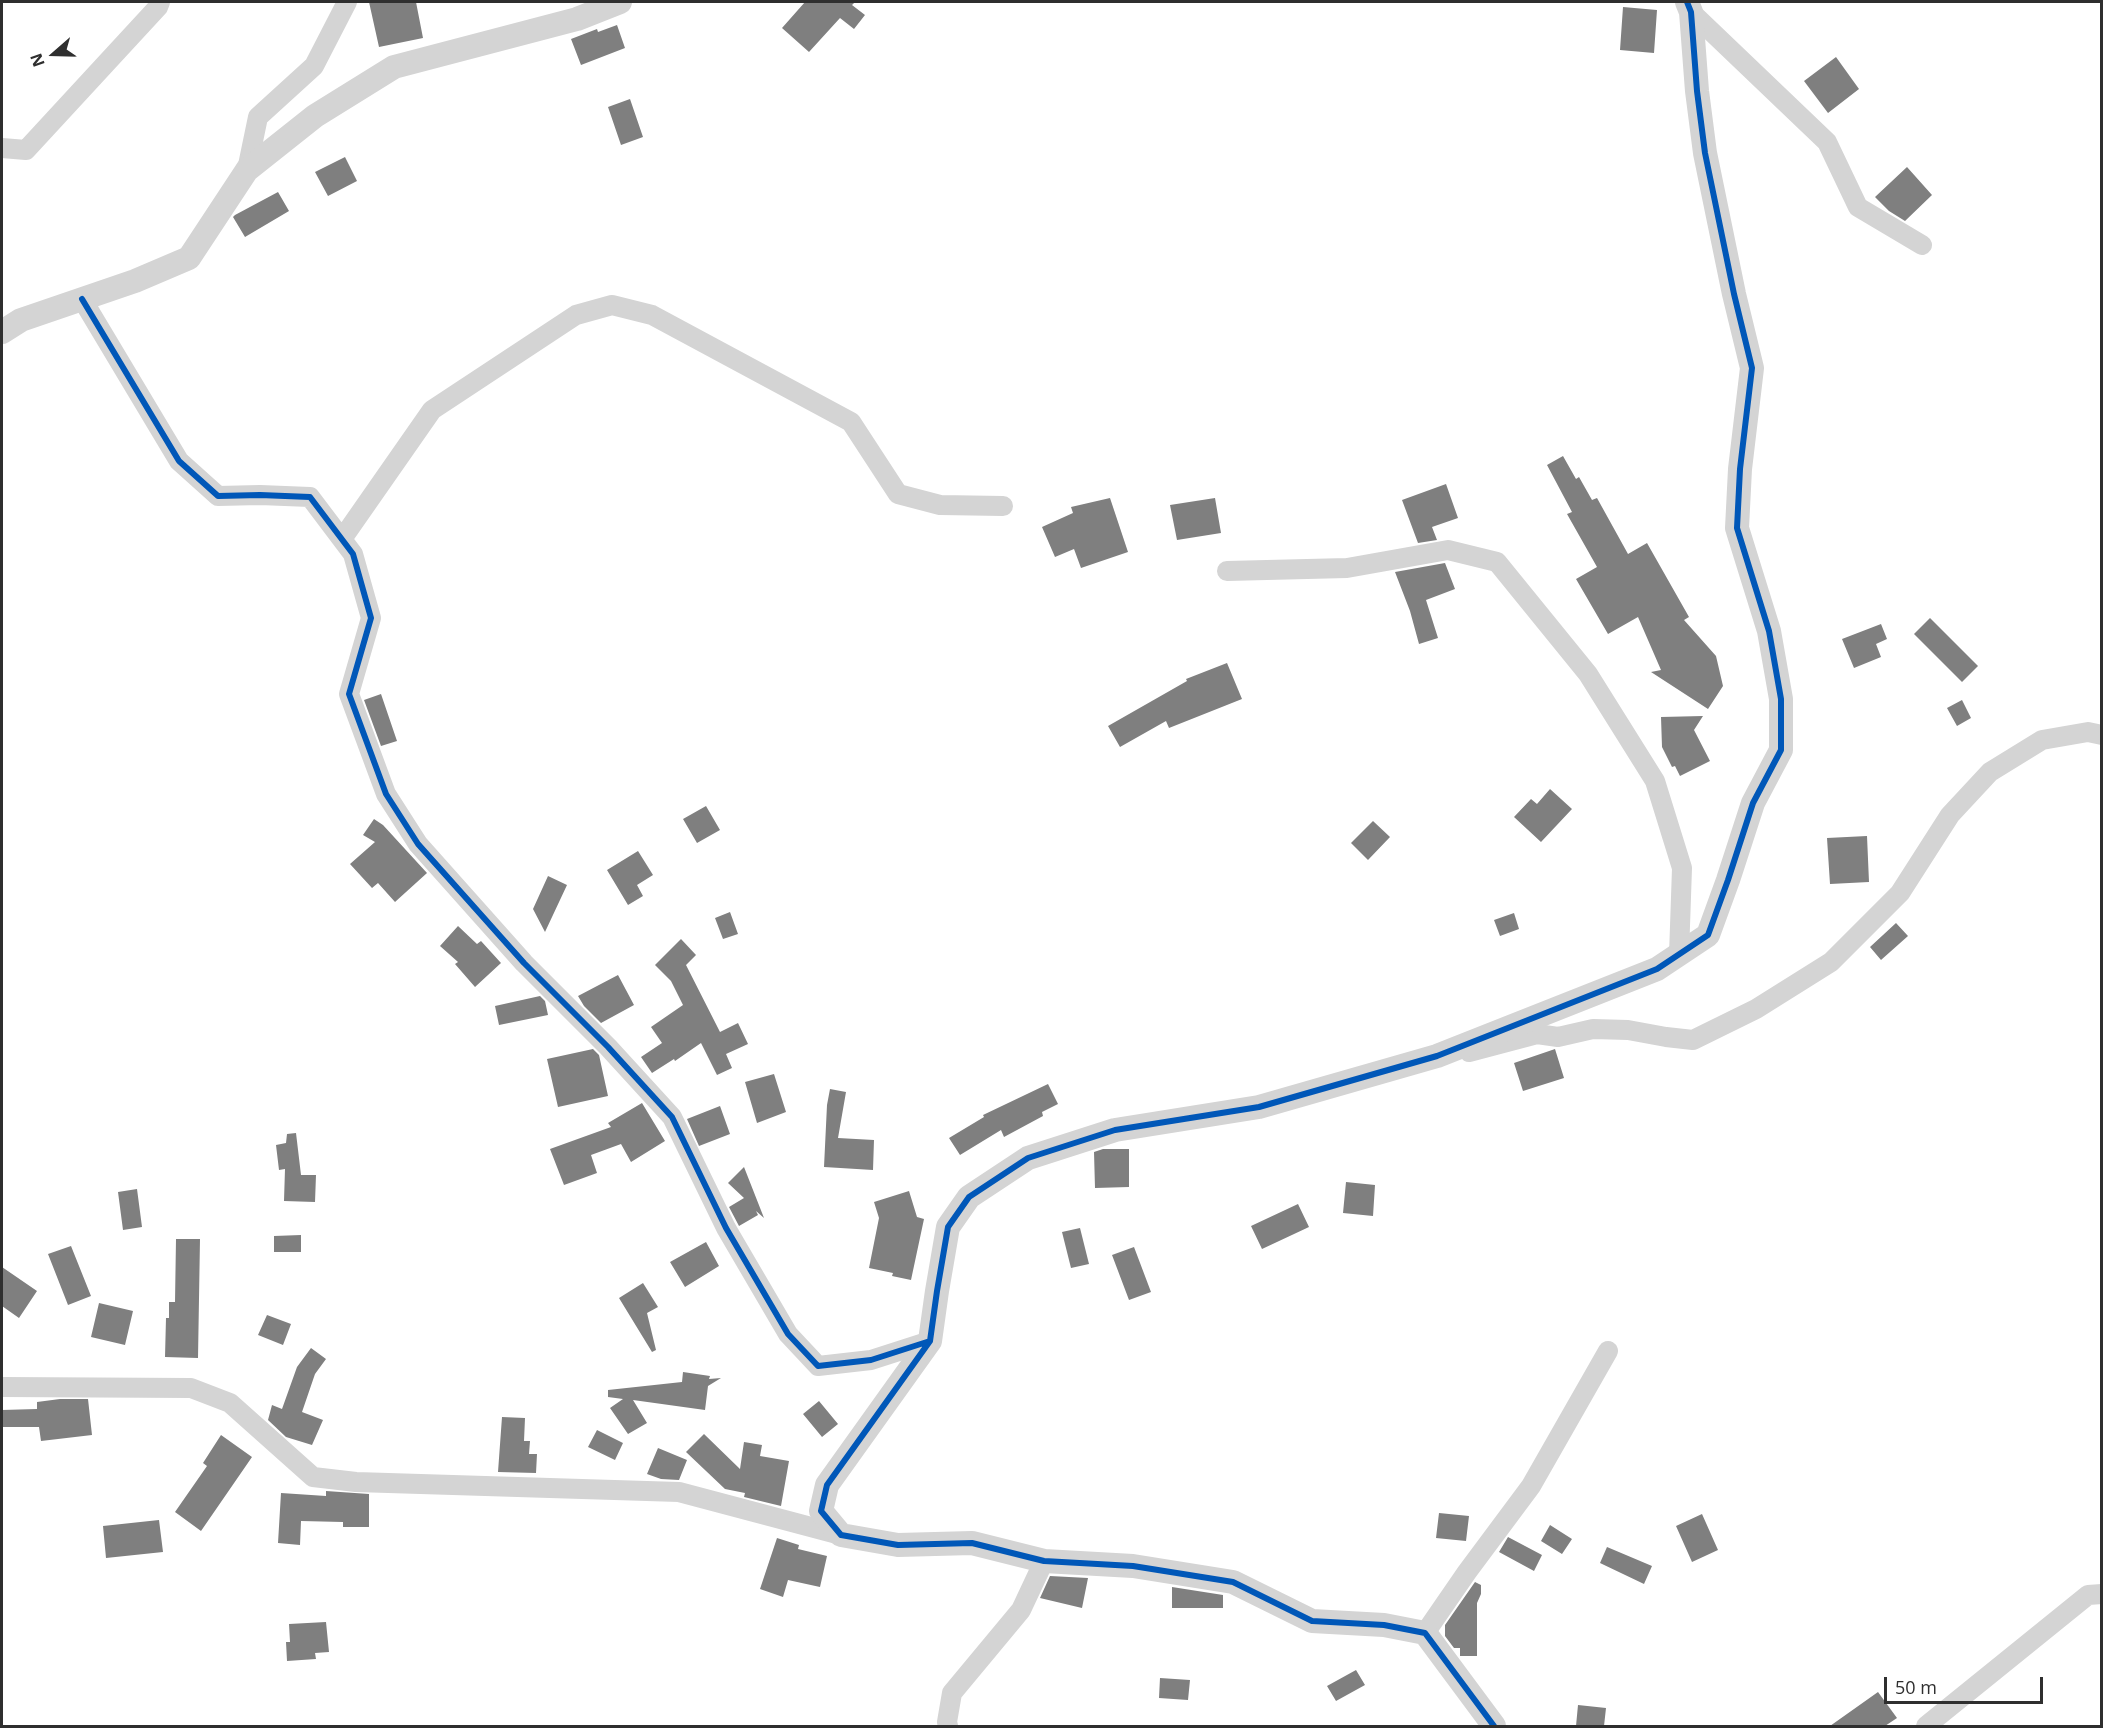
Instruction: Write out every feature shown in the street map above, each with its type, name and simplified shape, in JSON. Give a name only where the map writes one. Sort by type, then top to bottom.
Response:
[{"type":"street","points":[[2,148],[26,150],[158,7],[160,2]]},
{"type":"street","points":[[247,170],[258,117],[314,66],[347,2]]},
{"type":"street","points":[[2,332],[21,320],[135,281],[189,258],[247,170],[315,116],[393,67],[578,19],[620,2]]},
{"type":"street","points":[[1689,7],[1827,142],[1858,207],[1922,245]]},
{"type":"street","points":[[842,1536],[821,1512],[827,1485],[930,1341],[948,1227],[969,1197],[1028,1158],[1115,1130],[1259,1107],[1439,1056],[1657,969],[1708,935],[1753,803],[1781,750],[1781,699],[1769,631],[1737,528],[1740,469],[1752,368],[1705,153],[1689,7]]},
{"type":"street","points":[[82,299],[179,461],[218,496],[260,495],[310,498],[353,554],[371,618],[349,694],[386,794],[418,844],[524,963],[608,1047],[672,1117],[726,1228],[788,1334],[818,1366],[871,1360],[930,1341]]},
{"type":"street","points":[[342,539],[432,410],[576,315],[612,305],[652,315],[851,422],[898,494],[940,505],[1003,506]]},
{"type":"street","points":[[1227,571],[1347,568],[1448,550],[1497,562],[1588,674],[1655,781],[1682,868],[1678,955]]},
{"type":"street","points":[[1439,1056],[1455,1055],[1537,1034],[1558,1036],[1593,1029],[1628,1030],[1693,1040],[1756,1009],[1831,962],[1900,894],[1950,815],[1990,772],[2042,740],[2088,732],[2102,735]]},
{"type":"street","points":[[1425,1633],[1530,1486],[1608,1351]]},
{"type":"street","points":[[2,1388],[191,1388],[230,1403],[313,1477],[392,1484],[679,1492],[842,1536],[898,1545],[972,1543],[1044,1561],[1133,1566],[1233,1582],[1312,1621],[1384,1625],[1425,1633],[1494,1726]]},
{"type":"street","points":[[948,1726],[952,1693],[1022,1610],[1044,1561]]},
{"type":"street","points":[[1926,1726],[2088,1595],[2102,1594]]},
{"type":"building","points":[[369,2],[416,2],[423,38],[379,47]]},
{"type":"building","points":[[805,2],[855,2],[852,5],[865,15],[854,29],[840,18],[809,52],[782,28]]},
{"type":"building","points":[[1623,7],[1657,10],[1654,53],[1620,50]]},
{"type":"building","points":[[617,25],[625,48],[581,65],[571,39],[597,29],[598,32]]},
{"type":"building","points":[[1836,57],[1859,89],[1828,113],[1804,81]]},
{"type":"building","points":[[630,99],[643,137],[621,145],[608,107]]},
{"type":"building","points":[[345,157],[357,181],[328,196],[315,172]]},
{"type":"building","points":[[1907,167],[1932,195],[1905,221],[1889,211],[1875,197]]},
{"type":"building","points":[[278,192],[289,211],[245,237],[233,217]]},
{"type":"building","points":[[1563,456],[1576,479],[1579,477],[1592,500],[1597,498],[1628,554],[1647,543],[1689,617],[1684,620],[1716,656],[1723,686],[1708,709],[1651,672],[1661,670],[1638,617],[1608,634],[1576,579],[1597,567],[1567,514],[1572,512],[1547,465]]},
{"type":"building","points":[[1446,484],[1458,518],[1432,527],[1437,540],[1418,543],[1402,500]]},
{"type":"building","points":[[1110,498],[1128,552],[1081,568],[1074,549],[1055,557],[1042,527],[1073,513],[1071,507]]},
{"type":"building","points":[[1215,498],[1221,533],[1177,540],[1170,505]]},
{"type":"building","points":[[1445,563],[1455,589],[1426,600],[1438,638],[1419,644],[1410,611],[1395,572]]},
{"type":"building","points":[[1930,618],[1978,666],[1962,682],[1914,634]]},
{"type":"building","points":[[1881,624],[1887,639],[1876,644],[1881,657],[1854,668],[1842,639]]},
{"type":"building","points":[[1227,663],[1242,699],[1169,728],[1166,721],[1120,747],[1108,726],[1187,681],[1186,679]]},
{"type":"building","points":[[381,694],[397,741],[381,746],[364,700]]},
{"type":"building","points":[[1962,700],[1971,718],[1957,726],[1947,708]]},
{"type":"building","points":[[1703,716],[1694,730],[1710,761],[1680,776],[1675,766],[1672,767],[1662,747],[1661,717]]},
{"type":"building","points":[[1550,789],[1572,809],[1541,842],[1514,817],[1531,799],[1537,804]]},
{"type":"building","points":[[706,806],[720,830],[697,843],[683,819]]},
{"type":"building","points":[[374,819],[383,825],[427,873],[395,902],[378,883],[372,888],[350,864],[375,842],[363,835]]},
{"type":"building","points":[[1373,821],[1390,837],[1368,860],[1351,843]]},
{"type":"building","points":[[1867,836],[1869,882],[1830,884],[1827,838]]},
{"type":"building","points":[[638,851],[653,875],[637,885],[643,896],[628,905],[607,870]]},
{"type":"building","points":[[548,876],[567,885],[545,932],[533,909]]},
{"type":"building","points":[[730,912],[738,934],[723,939],[715,918]]},
{"type":"building","points":[[1514,913],[1519,929],[1500,936],[1494,920]]},
{"type":"building","points":[[1896,923],[1908,936],[1881,960],[1870,947]]},
{"type":"building","points":[[458,926],[477,944],[481,941],[501,963],[475,987],[455,964],[458,962],[440,946]]},
{"type":"building","points":[[681,939],[696,955],[686,965],[720,1032],[738,1023],[748,1044],[726,1054],[732,1068],[717,1075],[701,1043],[652,1073],[641,1057],[662,1043],[651,1027],[683,1005],[671,981],[655,965]]},
{"type":"building","points":[[618,975],[634,1005],[601,1023],[584,1006],[578,996]]},
{"type":"building","points":[[540,996],[545,1001],[548,1015],[499,1025],[495,1006]]},
{"type":"building","points":[[593,1049],[599,1055],[608,1096],[558,1107],[547,1059]]},
{"type":"building","points":[[1555,1049],[1564,1078],[1523,1091],[1514,1063]]},
{"type":"building","points":[[774,1074],[786,1112],[757,1123],[745,1082]]},
{"type":"building","points":[[1048,1084],[1058,1104],[1042,1112],[1043,1116],[1004,1137],[1001,1130],[960,1155],[949,1138],[984,1117],[983,1115]]},
{"type":"building","points":[[830,1089],[846,1092],[838,1138],[874,1140],[873,1170],[824,1167]]},
{"type":"building","points":[[642,1103],[665,1141],[631,1162],[621,1144],[591,1155],[597,1173],[564,1185],[550,1149],[611,1127],[608,1123]]},
{"type":"building","points":[[720,1106],[730,1134],[699,1146],[687,1119]]},
{"type":"building","points":[[296,1133],[301,1175],[316,1175],[315,1202],[284,1201],[285,1169],[279,1170],[276,1145],[286,1143],[287,1134]]},
{"type":"building","points":[[1103,1149],[1129,1149],[1129,1187],[1095,1188],[1094,1152]]},
{"type":"building","points":[[744,1167],[764,1218],[756,1211],[758,1215],[739,1226],[729,1207],[744,1198],[728,1183]]},
{"type":"building","points":[[1346,1182],[1375,1185],[1373,1216],[1343,1213]]},
{"type":"building","points":[[137,1189],[142,1227],[123,1230],[118,1192]]},
{"type":"building","points":[[909,1191],[917,1217],[924,1219],[911,1280],[869,1268],[879,1218],[874,1202]]},
{"type":"building","points":[[1298,1204],[1309,1227],[1262,1249],[1251,1226]]},
{"type":"building","points":[[1080,1228],[1089,1264],[1071,1268],[1062,1232]]},
{"type":"building","points":[[301,1235],[301,1252],[274,1252],[274,1236]]},
{"type":"building","points":[[176,1239],[200,1239],[198,1358],[165,1357],[166,1318],[169,1318],[169,1302],[175,1302]]},
{"type":"building","points":[[706,1242],[719,1266],[685,1287],[670,1262]]},
{"type":"building","points":[[71,1246],[91,1296],[68,1305],[48,1254]]},
{"type":"building","points":[[1134,1247],[1151,1292],[1129,1300],[1112,1255]]},
{"type":"building","points":[[2,1267],[37,1291],[19,1318],[2,1306]]},
{"type":"building","points":[[643,1283],[658,1307],[647,1313],[656,1350],[652,1352],[619,1298]]},
{"type":"building","points":[[99,1303],[133,1311],[125,1345],[91,1337]]},
{"type":"building","points":[[267,1315],[291,1324],[283,1345],[258,1335]]},
{"type":"building","points":[[311,1348],[326,1359],[315,1374],[302,1412],[323,1420],[312,1445],[286,1437],[268,1420],[272,1405],[282,1409],[297,1367]]},
{"type":"building","points":[[683,1372],[710,1376],[709,1379],[721,1378],[708,1386],[705,1410],[633,1400],[647,1423],[628,1434],[610,1408],[623,1399],[608,1397],[608,1390],[682,1382]]},
{"type":"building","points":[[88,1399],[92,1435],[41,1441],[39,1427],[2,1427],[2,1410],[37,1409],[37,1402]]},
{"type":"building","points":[[819,1401],[838,1424],[822,1437],[803,1414]]},
{"type":"building","points":[[502,1417],[525,1418],[524,1441],[530,1441],[529,1454],[537,1454],[536,1473],[498,1472]]},
{"type":"building","points":[[597,1430],[623,1443],[615,1460],[588,1447]]},
{"type":"building","points":[[704,1434],[740,1469],[744,1442],[762,1445],[760,1456],[789,1461],[781,1506],[744,1497],[745,1493],[725,1489],[686,1452]]},
{"type":"building","points":[[221,1435],[252,1457],[201,1531],[175,1512],[207,1466],[203,1463]]},
{"type":"building","points":[[658,1448],[687,1460],[679,1480],[661,1479],[647,1474]]},
{"type":"building","points":[[326,1491],[369,1494],[369,1527],[343,1527],[343,1522],[301,1521],[300,1545],[278,1543],[281,1493],[326,1496]]},
{"type":"building","points":[[1439,1513],[1469,1516],[1466,1541],[1436,1538]]},
{"type":"building","points":[[1702,1514],[1718,1550],[1692,1562],[1676,1526]]},
{"type":"building","points":[[159,1520],[163,1552],[106,1558],[103,1526]]},
{"type":"building","points":[[1550,1525],[1572,1539],[1562,1554],[1541,1541]]},
{"type":"building","points":[[1508,1537],[1542,1555],[1534,1571],[1499,1552]]},
{"type":"building","points":[[777,1538],[799,1545],[798,1549],[827,1556],[820,1587],[788,1580],[783,1597],[760,1589]]},
{"type":"building","points":[[1607,1547],[1652,1566],[1644,1584],[1600,1563]]},
{"type":"building","points":[[1050,1576],[1088,1578],[1082,1608],[1040,1598]]},
{"type":"building","points":[[1475,1582],[1481,1585],[1481,1594],[1477,1603],[1477,1656],[1460,1656],[1460,1648],[1454,1648],[1445,1636],[1445,1625]]},
{"type":"building","points":[[1172,1587],[1223,1595],[1223,1608],[1172,1608]]},
{"type":"building","points":[[326,1622],[329,1652],[315,1653],[316,1659],[287,1661],[286,1642],[290,1642],[289,1624]]},
{"type":"building","points":[[1356,1670],[1365,1685],[1336,1701],[1327,1686]]},
{"type":"building","points":[[1160,1678],[1190,1680],[1188,1700],[1159,1698]]},
{"type":"building","points":[[1878,1692],[1897,1718],[1885,1726],[1830,1726]]},
{"type":"building","points":[[1578,1705],[1606,1708],[1604,1726],[1576,1726]]},
{"type":"cycle path","points":[[1494,1726],[1425,1633],[1384,1625],[1312,1621],[1233,1582],[1133,1566],[1044,1561],[972,1543],[898,1545],[841,1535],[821,1511],[827,1485],[930,1341],[948,1227],[969,1197],[1028,1158],[1115,1130],[1259,1107],[1437,1056],[1657,969],[1708,935],[1753,803],[1781,750],[1781,699],[1769,631],[1737,528],[1740,469],[1752,368],[1705,153],[1697,91],[1691,12],[1687,2]]},
{"type":"cycle path","points":[[82,299],[179,461],[218,496],[310,497],[353,554],[371,618],[349,694],[386,794],[418,844],[524,963],[608,1047],[672,1117],[726,1228],[788,1334],[818,1366],[871,1360],[930,1341]]}]
